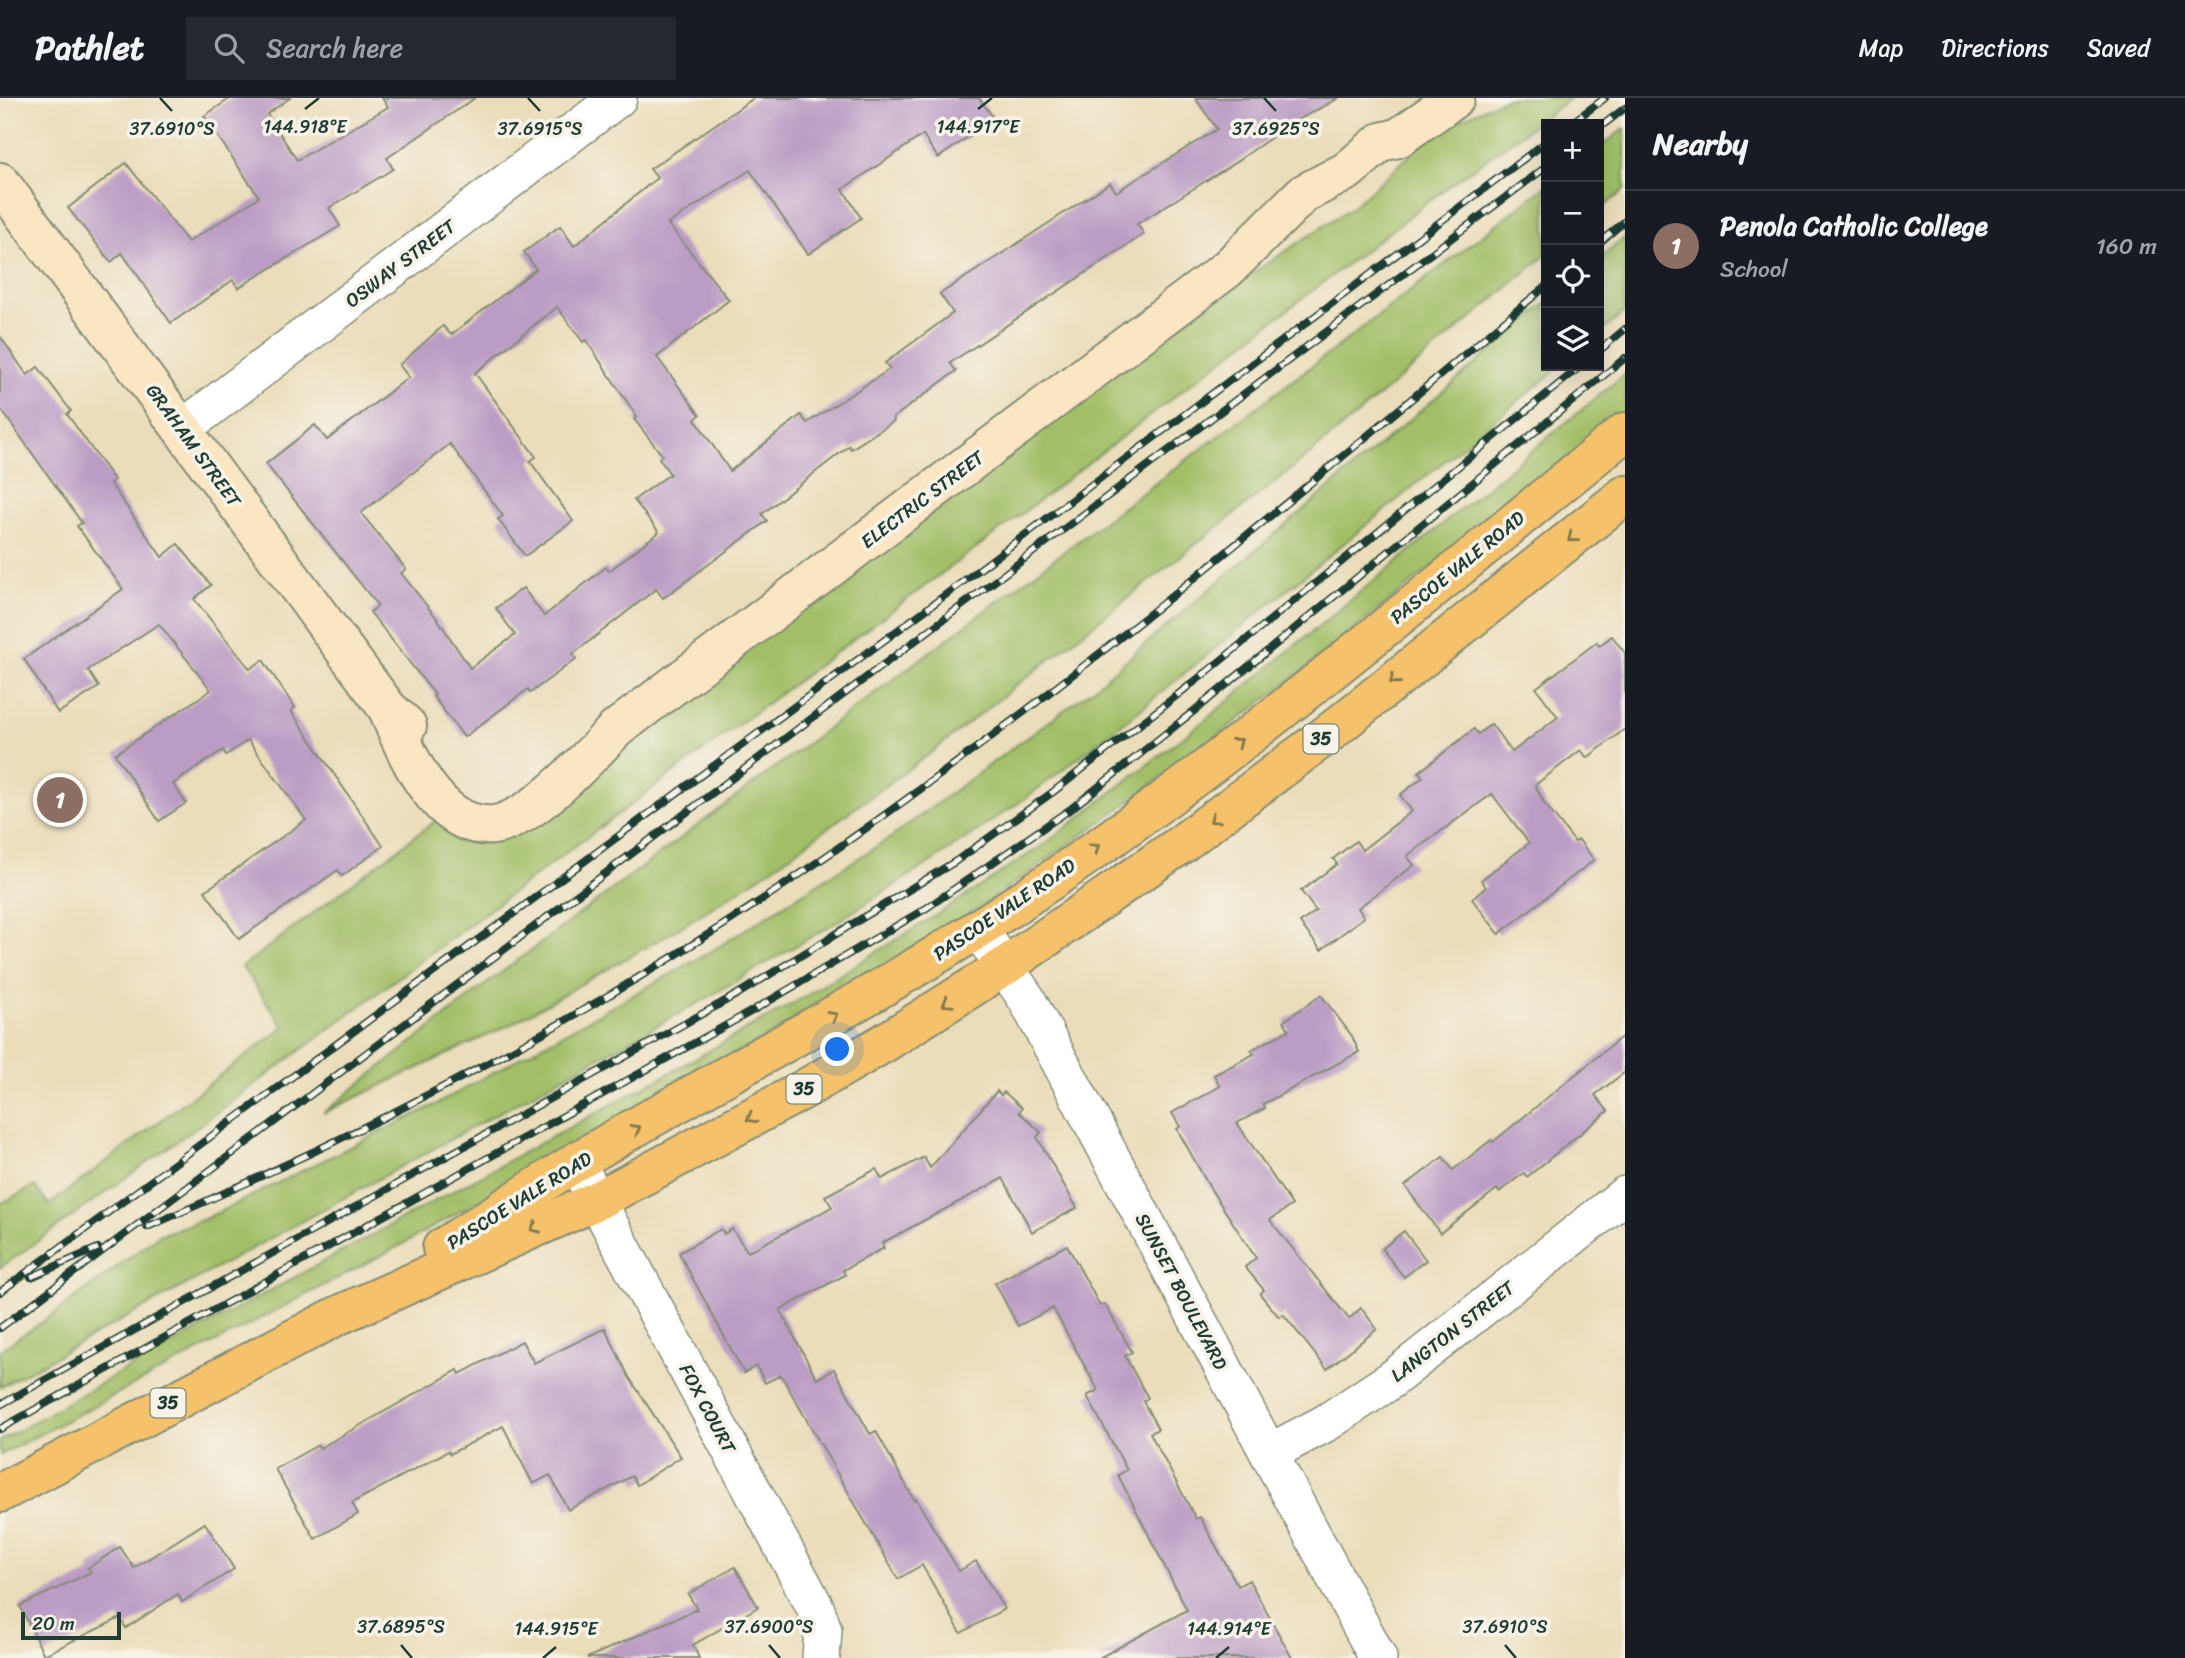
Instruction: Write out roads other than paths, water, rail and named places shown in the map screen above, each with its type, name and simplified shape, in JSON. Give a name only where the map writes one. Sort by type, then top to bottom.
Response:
[{"type":"main road","name":"PASCOE VALE ROAD","points":[[337,1316],[576,1162],[808,1030],[978,928],[1184,784],[1625,432]]},
{"type":"main road","name":"PASCOE VALE ROAD","points":[[0,1493],[21,1479],[337,1316],[597,1200],[801,1091],[1004,967],[1170,852],[1333,730],[1625,495]]},
{"type":"street","name":"OSWAY STREET","points":[[182,429],[618,98]]},
{"type":"street","name":"ELECTRIC STREET","points":[[388,709],[425,743],[470,796],[479,803],[494,805],[558,760],[616,729],[1227,269],[1279,221],[1303,194],[1347,171],[1381,142],[1398,138],[1455,98]]},
{"type":"street","name":"GRAHAM STREET","points":[[0,181],[388,709]]},
{"type":"street","name":"SUNSET BOULEVARD","points":[[978,928],[1026,998],[1378,1658]]},
{"type":"street","name":"FOX COURT","points":[[576,1162],[815,1607],[823,1630],[821,1658]]},
{"type":"street","name":"LANGTON STREET","points":[[1269,1453],[1326,1423],[1391,1380],[1625,1195]]},
{"type":"railway","points":[[1577,119],[1605,98]]},
{"type":"railway","points":[[1604,124],[1625,108]]},
{"type":"railway","points":[[0,1292],[932,605],[1541,146]]},
{"type":"railway","points":[[0,1328],[1541,171]]},
{"type":"railway","points":[[1604,239],[1625,221]]},
{"type":"railway","points":[[147,1227],[314,1152],[477,1069],[636,979],[790,881],[889,812],[1081,668],[1362,441],[1541,290]]},
{"type":"railway","points":[[1604,347],[1625,329]]},
{"type":"railway","points":[[0,1429],[752,1011],[925,909],[1072,808],[1625,358]]},
{"type":"railway","points":[[0,1405],[736,995],[956,861],[1053,792],[1208,671],[1575,371]]},
{"type":"railway","points":[[31,1277],[98,1248]]},
{"type":"place","name":"Penola Catholic College","points":[[60,800]]}]
